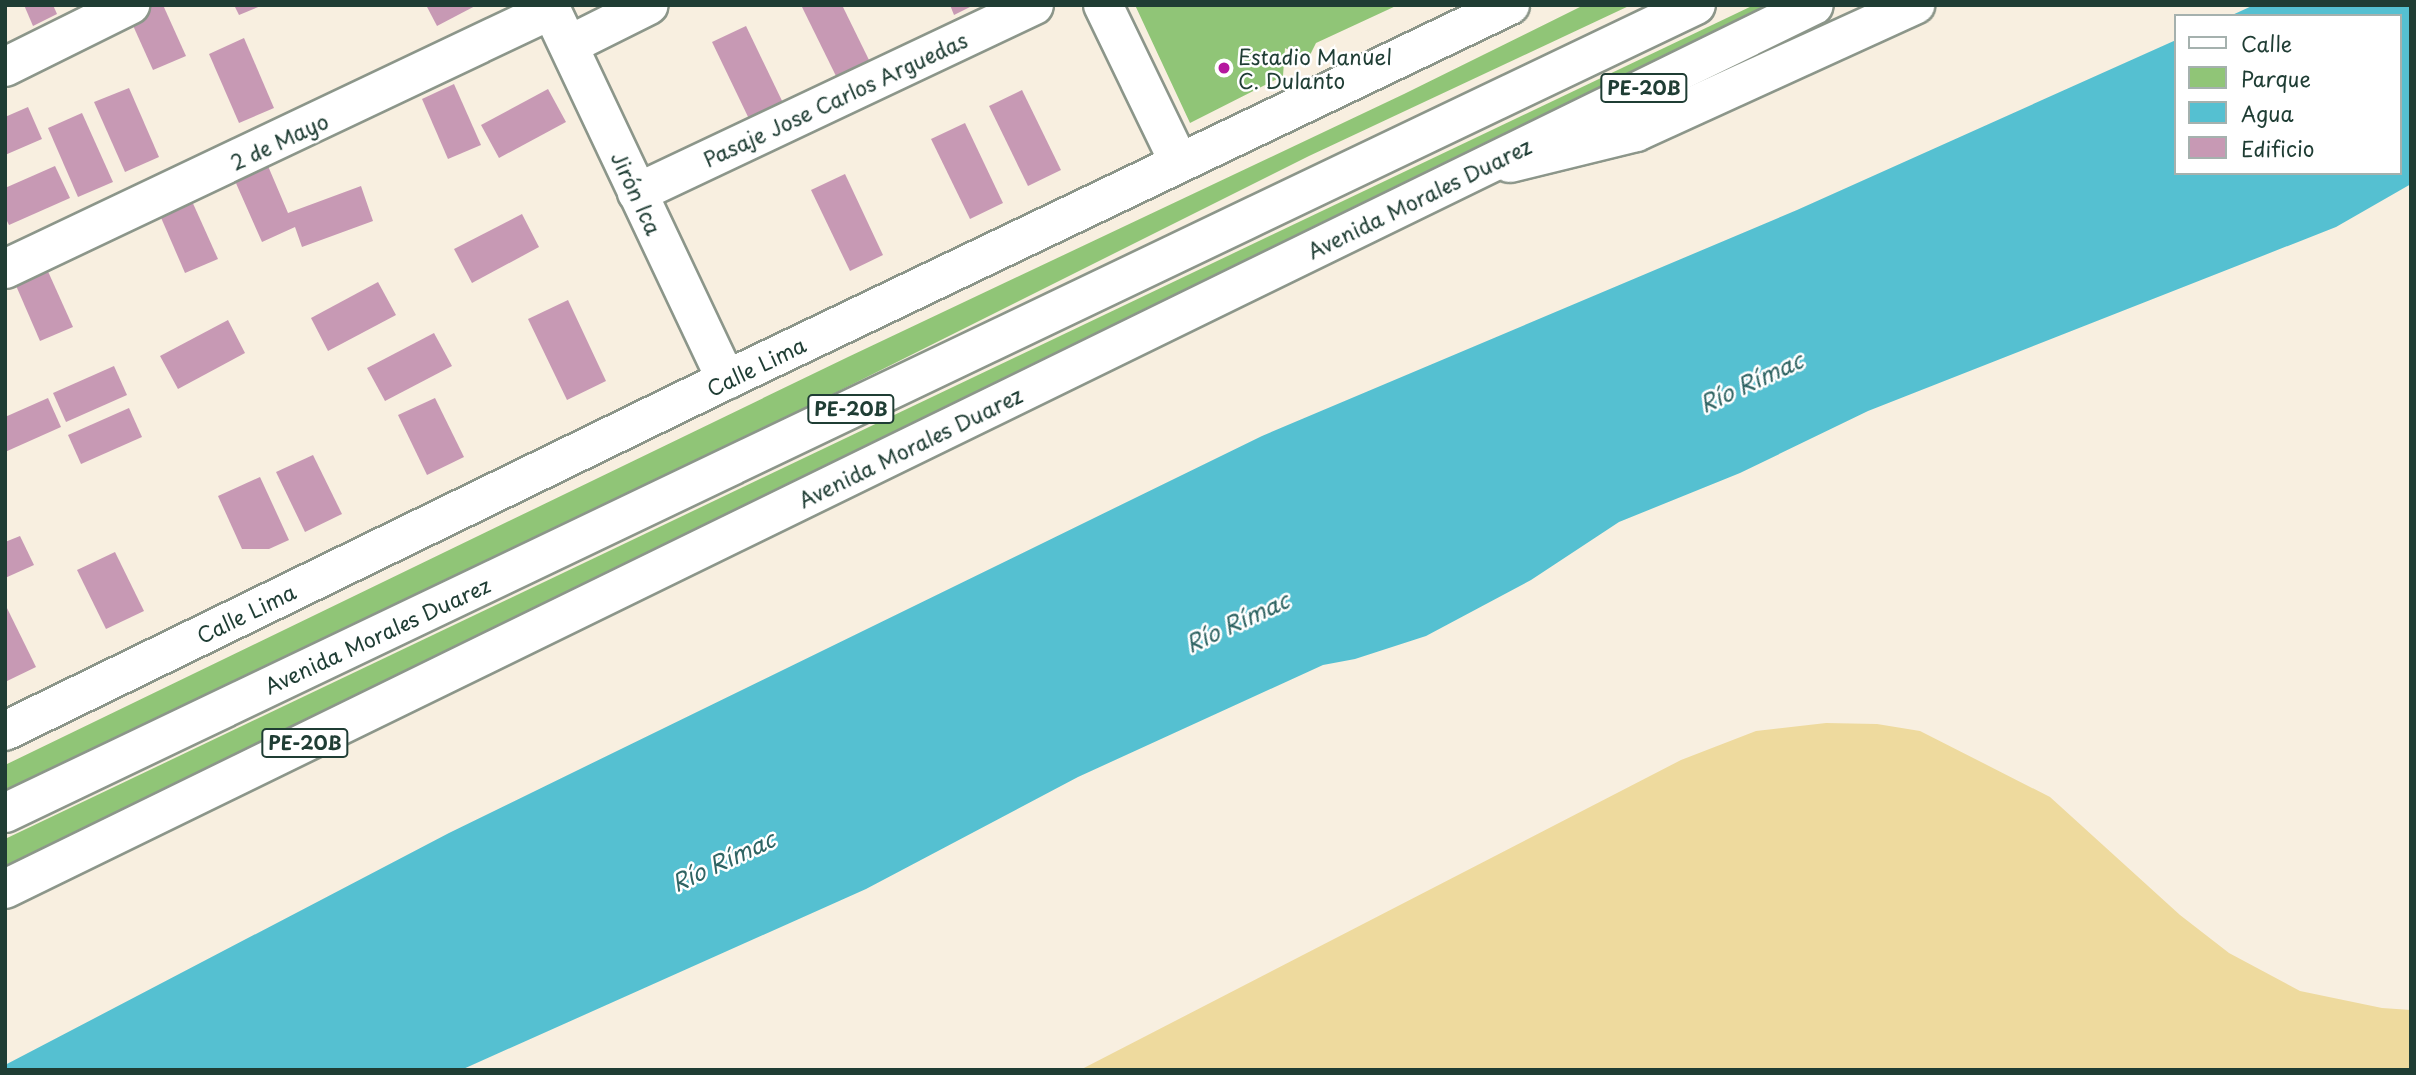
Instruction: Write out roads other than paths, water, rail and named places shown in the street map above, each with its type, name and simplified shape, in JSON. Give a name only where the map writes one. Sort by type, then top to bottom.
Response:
[{"type":"main road","points":[[5,67],[130,5]]},
{"type":"main road","points":[[569,45],[649,5]]},
{"type":"main road","name":"Pasaje Jose Carlos Arguedas","points":[[637,193],[1034,5]]},
{"type":"main road","points":[[1103,5],[1180,162]]},
{"type":"main road","name":"Calle Lima","points":[[5,731],[726,380],[1510,5]]},
{"type":"main road","name":"Avenida Morales Duarez","points":[[5,813],[1696,5]]},
{"type":"main road","name":"Avenida Morales Duarez","points":[[5,889],[1814,5]]},
{"type":"main road","points":[[1474,171],[1636,132],[1915,5]]},
{"type":"main road","name":"Jirón Ica","points":[[550,8],[726,380]]},
{"type":"main road","name":"2 de Mayo","points":[[5,269],[550,8]]},
{"type":"water","name":"Río Rímac","points":[[2254,5],[2411,5],[2411,184],[2336,227],[1868,411],[1740,473],[1619,522],[1531,580],[1426,636],[1355,659],[1323,665],[1078,777],[866,889],[461,1070],[5,1070],[5,1065],[449,833],[1262,436],[1797,210],[2174,41],[2174,175],[2402,175],[2402,14],[2234,14]]},
{"type":"place","name":"Estadio Manuel C. Dulanto","points":[[1224,68]]}]
